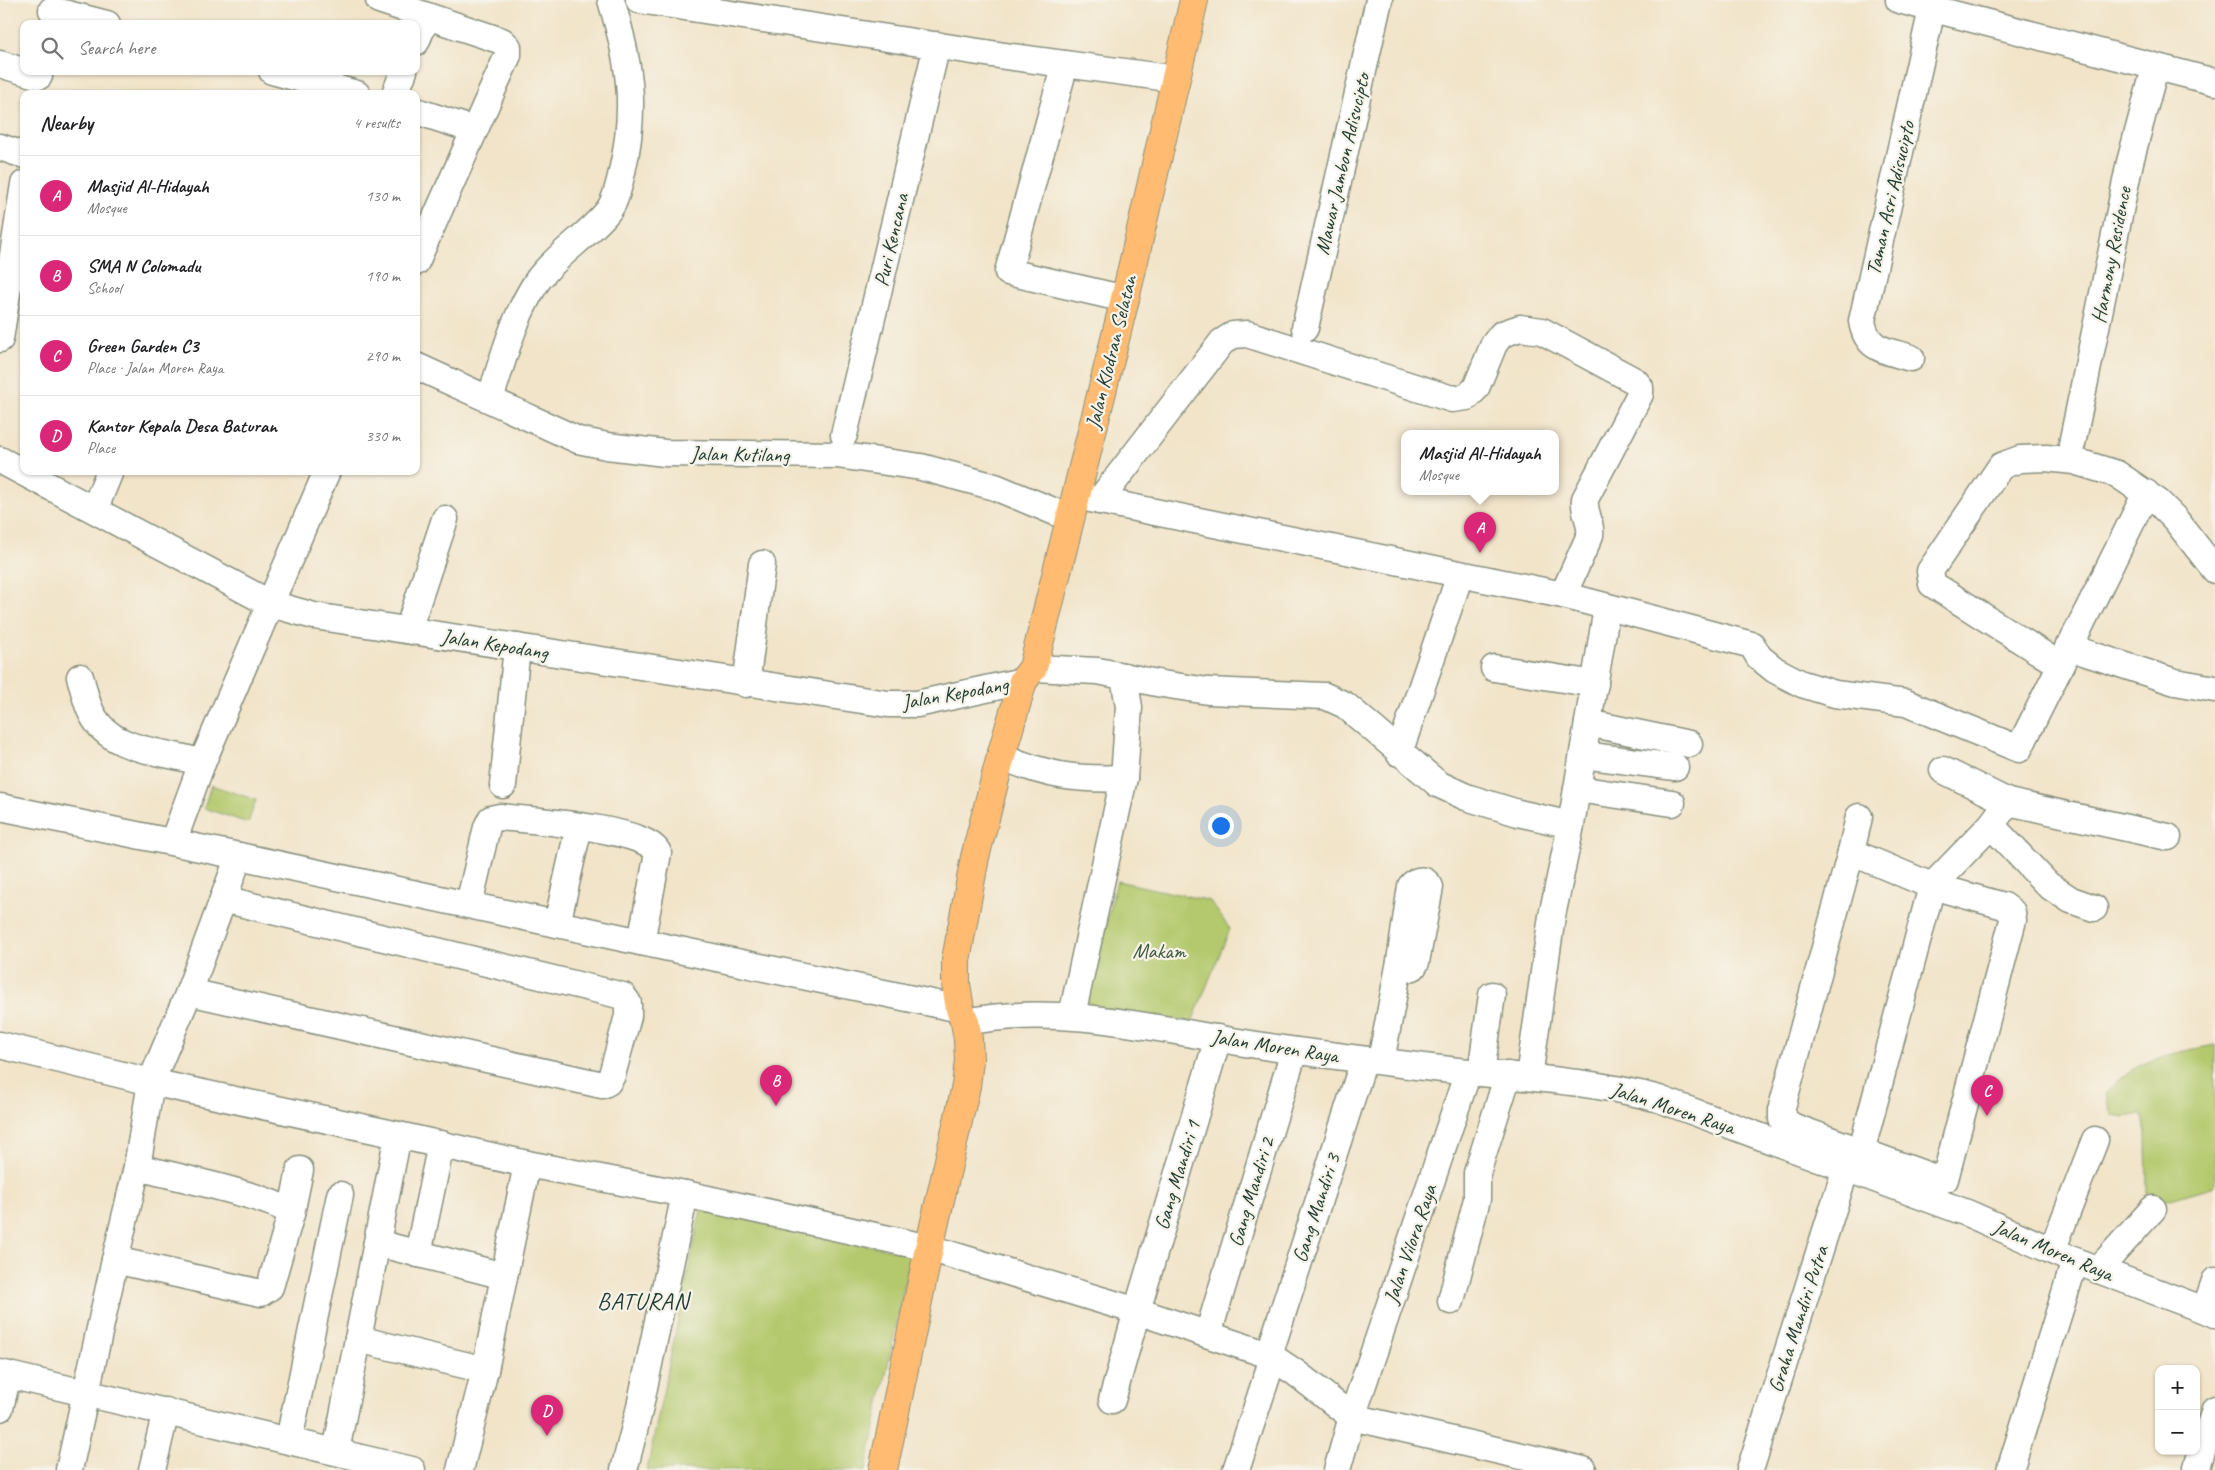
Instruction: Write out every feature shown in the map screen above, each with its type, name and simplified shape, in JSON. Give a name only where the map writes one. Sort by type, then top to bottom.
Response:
[{"type":"main road","name":"Jalan Klodran Selatan","points":[[885,1469],[929,1248],[966,1086],[969,1060],[963,1015],[956,984],[956,960],[975,857],[1001,756],[1082,505],[1125,298],[1194,0]]},
{"type":"street","points":[[379,0],[502,41],[508,47],[508,55],[420,253]]},
{"type":"street","points":[[490,399],[517,320],[526,300],[539,280],[558,257],[609,210],[619,187],[632,112],[631,84],[626,55],[611,0]]},
{"type":"street","points":[[639,0],[1176,80]]},
{"type":"street","name":"Mawar Jambon Adisucipto","points":[[1305,328],[1379,0]]},
{"type":"street","points":[[1899,0],[2154,68],[2215,82]]},
{"type":"street","name":"Taman Asri Adisucipto","points":[[1911,358],[1876,347],[1864,336],[1862,321],[1932,9]]},
{"type":"street","points":[[51,11],[90,20]]},
{"type":"street","points":[[420,33],[427,16]]},
{"type":"street","name":"Puri Kencana","points":[[844,435],[937,45]]},
{"type":"street","points":[[0,64],[20,72]]},
{"type":"street","points":[[1065,64],[1008,272],[1125,298]]},
{"type":"street","name":"Harmony Residence","points":[[2072,444],[2130,162],[2154,68]]},
{"type":"street","points":[[27,75],[39,80]]},
{"type":"street","points":[[287,75],[342,90]]},
{"type":"street","points":[[396,90],[402,75]]},
{"type":"street","points":[[420,112],[474,130]]},
{"type":"street","points":[[0,147],[20,154]]},
{"type":"street","points":[[0,339],[16,295],[20,240]]},
{"type":"street","points":[[1082,505],[1222,342],[1233,335],[1247,334],[1255,336],[1452,399],[1467,397],[1476,388],[1494,344],[1502,334],[1520,328],[1542,331],[1635,381],[1640,387],[1640,394],[1585,499],[1584,507],[1591,526],[1590,535],[1562,595]]},
{"type":"street","name":"Jalan Kutilang","points":[[420,368],[578,440],[607,446],[665,453],[837,455],[921,467],[995,487],[1082,505],[1562,595],[1752,645],[1759,657],[1775,670],[1802,684],[1835,694],[1881,699],[1925,710],[2019,749],[2064,656]]},
{"type":"street","points":[[2215,570],[2175,519],[2146,493],[2117,474],[2074,461],[2046,458],[2020,459],[2001,466],[1930,571],[1932,584],[2064,656],[2175,682],[2215,689]]},
{"type":"street","name":"Jalan Kepodang","points":[[0,460],[20,470]]},
{"type":"street","name":"Jalan Kepodang","points":[[30,475],[95,508],[271,604],[314,616],[746,684],[888,704],[917,704],[1021,692],[1098,671],[1126,690],[1162,684],[1208,691],[1324,696],[1345,705],[1399,753],[1438,784],[1466,797],[1518,813],[1570,824]]},
{"type":"street","points":[[95,508],[108,475]]},
{"type":"street","points":[[173,842],[199,771],[325,475]]},
{"type":"street","points":[[2064,656],[2146,493]]},
{"type":"street","points":[[408,630],[445,519]]},
{"type":"street","points":[[746,684],[762,564]]},
{"type":"street","points":[[1399,753],[1460,575]]},
{"type":"street","points":[[1451,1300],[1477,1199],[1477,1174],[1518,1076],[1577,789],[1607,608]]},
{"type":"street","points":[[503,785],[517,648]]},
{"type":"street","points":[[1494,668],[1595,684]]},
{"type":"street","points":[[80,677],[92,714],[106,732],[127,744],[199,771]]},
{"type":"street","points":[[1072,1016],[1124,778],[1126,690]]},
{"type":"street","points":[[1588,723],[1689,744]]},
{"type":"street","points":[[1582,755],[1675,767]]},
{"type":"street","points":[[1001,756],[1031,769],[1061,777],[1092,780],[1124,778]]},
{"type":"street","points":[[1943,770],[2008,802],[2168,838]]},
{"type":"street","points":[[1577,789],[1672,803]]},
{"type":"street","points":[[1932,886],[1980,836],[2008,802]]},
{"type":"street","name":"Jalan Moren Raya","points":[[0,807],[469,904],[963,1015],[1072,1016],[1294,1051],[1625,1090],[1660,1099],[1854,1163],[2075,1261],[2210,1312]]},
{"type":"street","points":[[1851,852],[1932,886],[2004,906],[2012,912],[2013,920],[1945,1179],[1940,1180],[1854,1163],[1787,1124],[1782,1119],[1781,1113],[1859,816]]},
{"type":"street","points":[[469,904],[487,827],[491,819],[500,818],[579,826],[645,840],[656,847],[658,859],[641,942]]},
{"type":"street","points":[[557,924],[579,826]]},
{"type":"street","points":[[1980,836],[2071,900],[2094,908]]},
{"type":"street","points":[[69,1470],[137,1167],[151,1082],[190,992],[239,856]]},
{"type":"street","name":"Graha Mandiri Putra","points":[[1750,1470],[1854,1163],[1932,886]]},
{"type":"street","points":[[190,992],[602,1085],[608,1082],[612,1075],[628,1016],[628,1003],[623,996],[223,899]]},
{"type":"street","name":"Gang Mandiri 3","points":[[1236,1470],[1271,1357],[1372,1060],[1400,961]]},
{"type":"street","name":"Jalan Vilora Raya","points":[[1337,1470],[1352,1417],[1474,1072],[1492,994]]},
{"type":"street","name":"Gang Mandiri 1","points":[[1112,1400],[1218,1038]]},
{"type":"street","points":[[0,1045],[151,1082],[528,1164],[685,1194],[929,1248],[1137,1311],[1271,1357],[1352,1417],[1584,1470]]},
{"type":"street","name":"Gang Mandiri 2","points":[[1208,1334],[1294,1051]]},
{"type":"street","points":[[336,1451],[398,1135]]},
{"type":"street","points":[[2010,1470],[2075,1261],[2095,1140]]},
{"type":"street","points":[[418,1254],[441,1144]]},
{"type":"street","points":[[460,1470],[485,1370],[528,1164]]},
{"type":"street","points":[[137,1167],[283,1206],[291,1214]]},
{"type":"street","points":[[115,1260],[262,1293],[270,1287],[291,1214],[300,1170]]},
{"type":"street","points":[[624,1470],[639,1411],[685,1194]]},
{"type":"street","points":[[289,1440],[340,1195]]},
{"type":"street","points":[[2075,1261],[2153,1209]]},
{"type":"street","points":[[377,1243],[504,1276]]},
{"type":"street","points":[[2210,1312],[2215,1281]]},
{"type":"street","points":[[358,1338],[485,1370]]},
{"type":"street","points":[[0,1408],[4,1374],[412,1470]]},
{"type":"street","points":[[2197,1467],[2215,1409]]},
{"type":"street","points":[[152,1470],[166,1411]]},
{"type":"green space","points":[[211,785],[256,800],[248,823],[204,808]]},
{"type":"green space","name":"Makam","points":[[1117,881],[1210,901],[1230,929],[1192,1022],[1094,1009],[1086,1000]]},
{"type":"green space","points":[[2215,1045],[2215,1186],[2164,1201],[2147,1194],[2146,1132],[2141,1114],[2126,1117],[2112,1115],[2106,1094],[2120,1079],[2143,1064],[2167,1055]]},
{"type":"green space","points":[[701,1210],[911,1254],[866,1470],[647,1470]]},
{"type":"place","name":"Masjid Al-Hidayah","points":[[1480,553]]},
{"type":"place","name":"SMA N Colomadu","points":[[776,1106]]},
{"type":"place","name":"Green Garden C3","points":[[1987,1116]]},
{"type":"place","name":"Kantor Kepala Desa Baturan","points":[[547,1436]]},
{"type":"district","name":"BATURAN","points":[[643,1301]]}]
